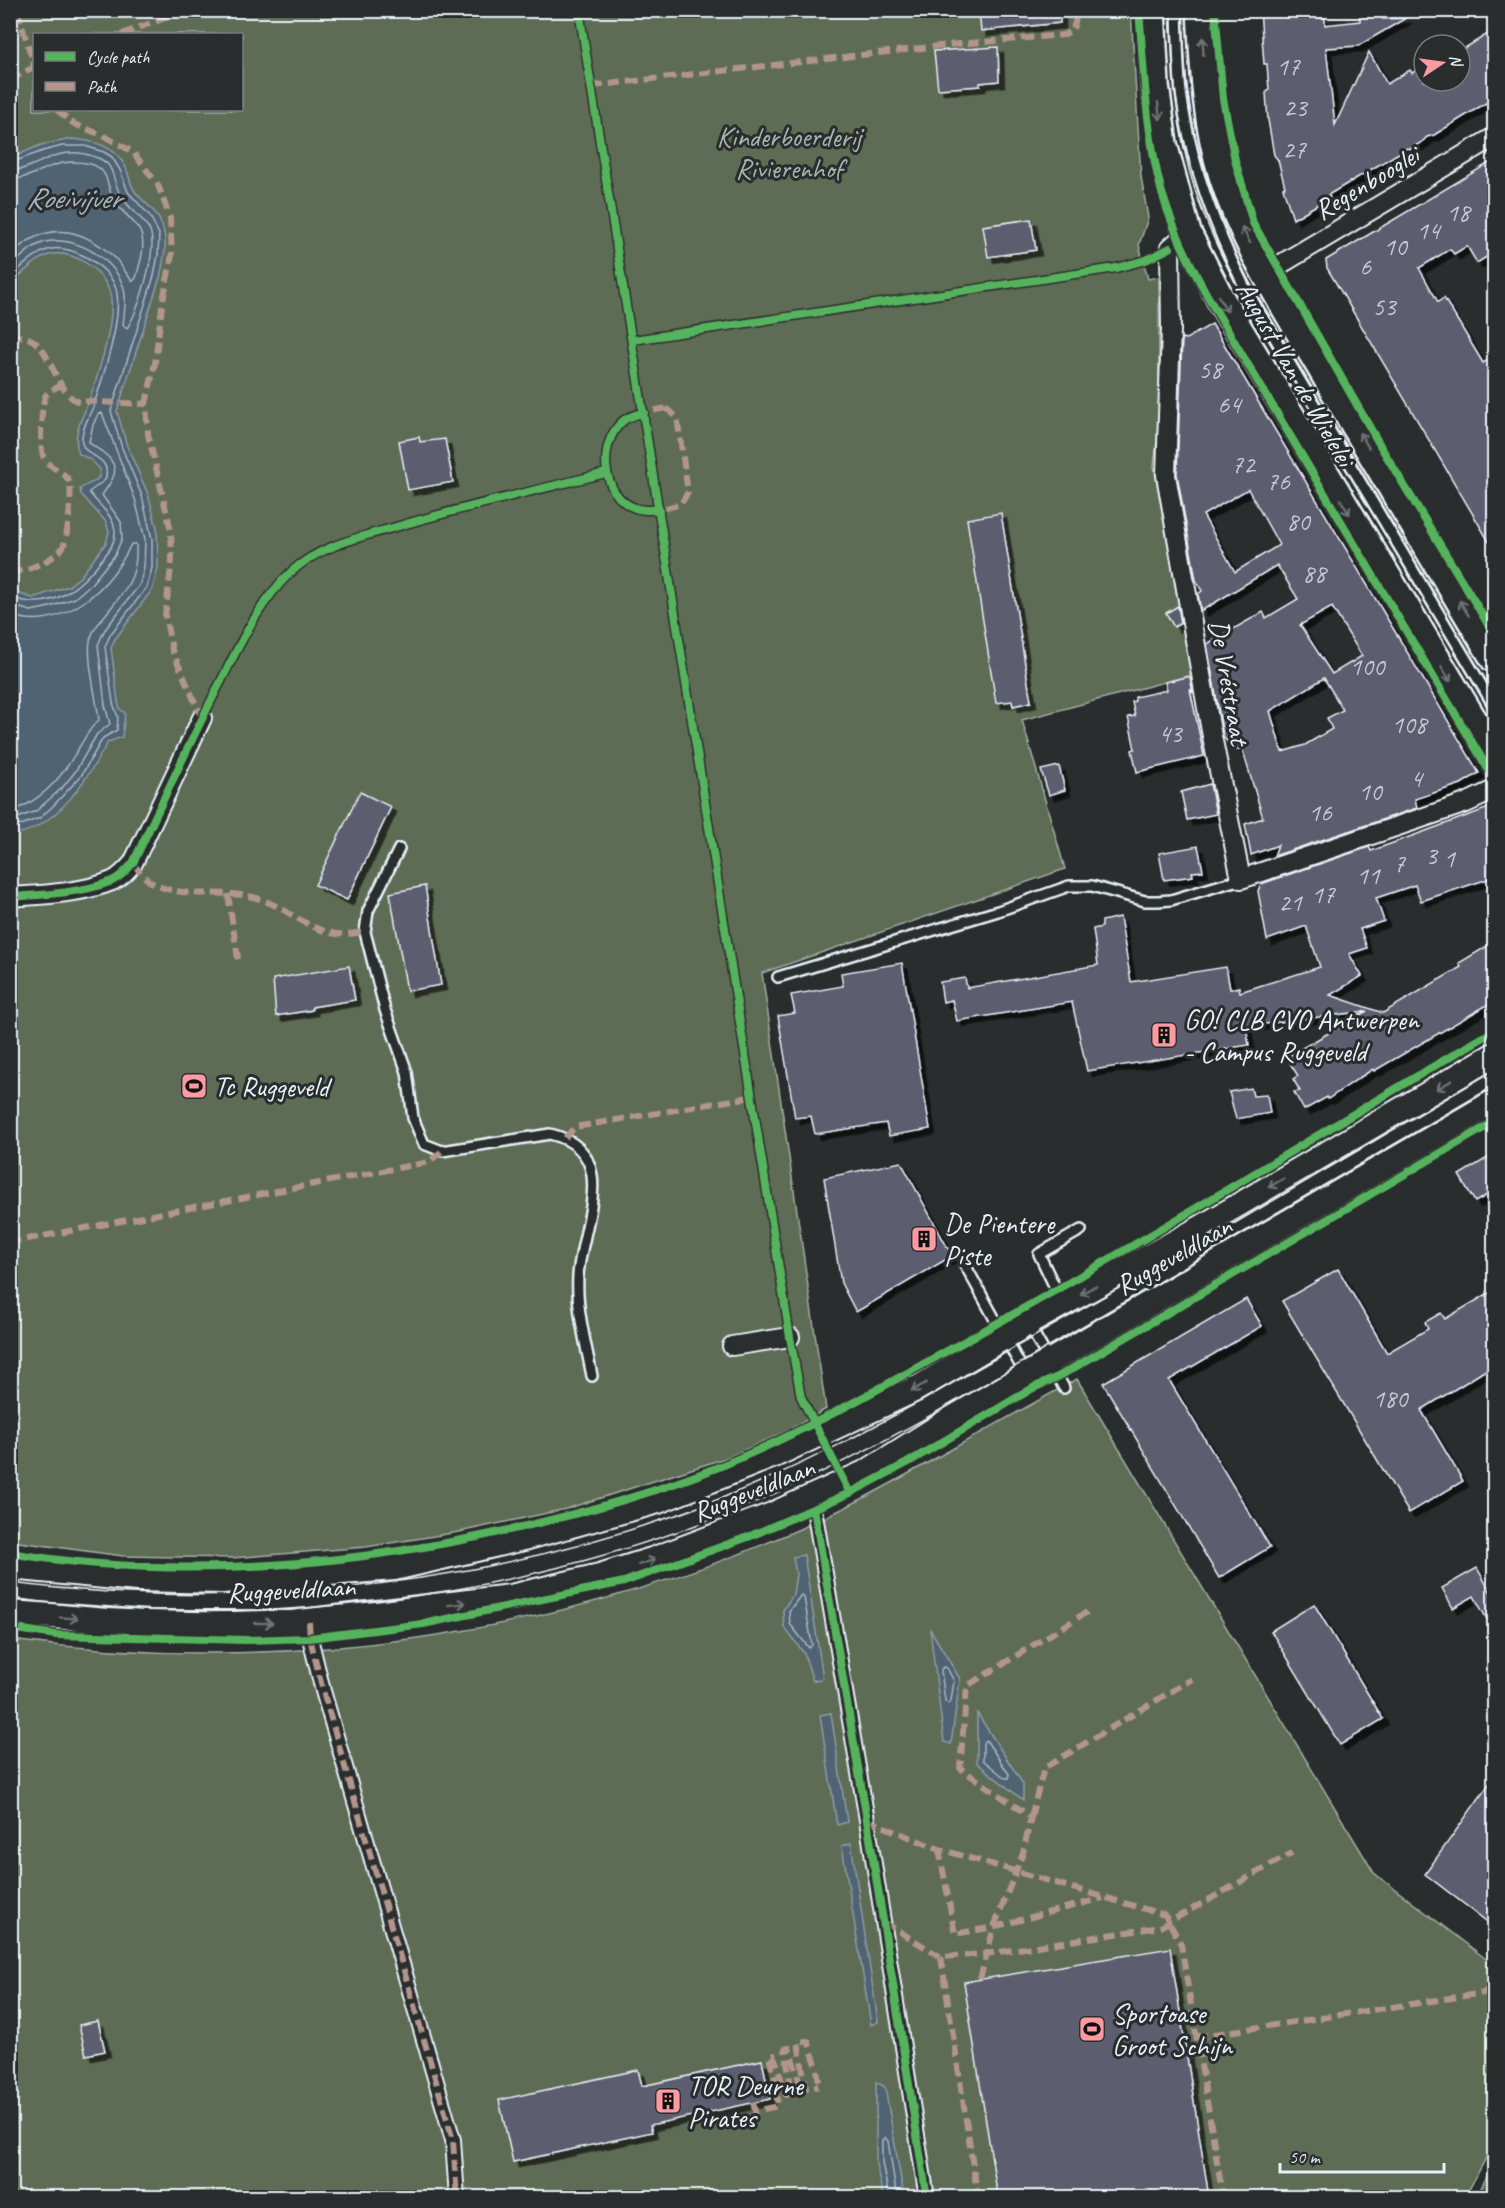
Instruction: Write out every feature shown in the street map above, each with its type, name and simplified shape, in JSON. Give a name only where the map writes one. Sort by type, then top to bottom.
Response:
[{"type":"main road","name":"August Van de Wielelei","points":[[1151,10],[1155,85],[1163,144],[1187,233],[1227,310],[1494,755]]},
{"type":"main road","name":"August Van de Wielelei","points":[[1201,10],[1205,88],[1213,136],[1223,177],[1242,228],[1266,273],[1494,658]]},
{"type":"street","name":"Regenbooglei","points":[[1266,273],[1494,137]]},
{"type":"street","name":"De Vréstraat","points":[[1187,233],[1170,248],[1171,329],[1166,475],[1211,731],[1241,879]]},
{"type":"street","points":[[10,897],[96,885],[113,881],[124,874],[133,863],[202,718]]},
{"type":"street","points":[[1241,879],[1466,803],[1494,790]]},
{"type":"street","name":"Ruggeveldlaan","points":[[10,1567],[137,1579],[222,1581],[394,1568],[528,1537],[658,1501],[774,1455],[918,1388],[1005,1336],[1209,1223],[1494,1055]]},
{"type":"street","name":"Ruggeveldlaan","points":[[10,1613],[149,1623],[309,1622],[511,1597],[600,1576],[652,1560],[772,1515],[867,1472],[1049,1362],[1494,1102]]},
{"type":"street","points":[[732,1346],[790,1337]]},
{"type":"street","points":[[814,1509],[871,1843],[927,2198]]},
{"type":"street","points":[[309,1622],[310,1638],[323,1691],[453,2140],[457,2198]]},
{"type":"lane","name":"August Van de Wielelei","points":[[1177,10],[1181,92],[1188,136],[1202,187],[1219,235],[1245,288],[1494,706]]},
{"type":"lane","points":[[399,849],[368,911],[365,932],[385,1010],[408,1072],[413,1118],[424,1144],[442,1151],[550,1134],[565,1138],[581,1148],[588,1160],[593,1177],[590,1221],[578,1275],[581,1319],[592,1376]]},
{"type":"lane","points":[[778,977],[998,911],[1069,886],[1092,886],[1145,901],[1158,901],[1171,900],[1241,879]]},
{"type":"lane","points":[[1063,1304],[1039,1254],[1081,1230]]},
{"type":"lane","points":[[964,1263],[1026,1376]]},
{"type":"lane","points":[[1028,1323],[1064,1388]]},
{"type":"green space","name":"Kinderboerderij Rivierenhof","points":[[11,11],[1131,11],[1141,176],[1148,218],[1139,245],[1148,279],[1159,277],[1159,422],[1154,466],[1191,675],[1022,720],[1065,869],[762,973],[826,1409],[789,1430],[729,1457],[566,1509],[459,1532],[366,1547],[232,1558],[123,1556],[11,1541]]},
{"type":"green space","points":[[1077,1379],[1374,1873],[1494,1965],[1494,2143],[1465,2197],[11,2198],[11,1640],[112,1650],[213,1653],[315,1649],[415,1638],[515,1621],[614,1596],[710,1565],[804,1527],[883,1488]]},
{"type":"green space","points":[[1494,2162],[1494,2197],[1476,2197],[1478,2194]]},
{"type":"water","name":"Roeivijver","points":[[72,139],[97,143],[117,154],[126,168],[134,190],[156,214],[165,237],[165,253],[160,277],[117,411],[127,446],[148,494],[157,528],[158,568],[152,590],[115,639],[111,648],[118,702],[120,709],[125,713],[122,737],[108,742],[80,786],[56,813],[28,831],[11,835],[11,591],[32,598],[69,586],[81,576],[106,543],[109,532],[106,522],[81,494],[80,489],[97,480],[100,469],[91,460],[79,454],[76,441],[104,353],[110,323],[109,289],[104,280],[88,264],[77,258],[56,254],[36,261],[11,284],[11,158],[41,145]]},
{"type":"water","points":[[804,1555],[823,1678],[813,1681],[804,1653],[784,1627],[783,1610],[793,1595],[796,1574],[793,1557]]},
{"type":"water","points":[[930,1629],[960,1679],[951,1744],[944,1742]]},
{"type":"water","points":[[831,1713],[847,1822],[837,1825],[820,1715]]},
{"type":"water","points":[[977,1713],[1023,1784],[1023,1800],[977,1763]]},
{"type":"water","points":[[851,1843],[878,2022],[871,2025],[842,1846]]},
{"type":"water","points":[[876,2082],[885,2087],[904,2197],[883,2197],[876,2163]]},
{"type":"building","points":[[979,10],[1060,10],[1060,23],[981,31]]},
{"type":"building","points":[[1260,10],[1320,10],[1320,18],[1325,18],[1325,25],[1360,21],[1359,10],[1387,10],[1383,19],[1406,18],[1358,46],[1326,48],[1335,125],[1369,52],[1387,84],[1410,70],[1412,93],[1472,93],[1472,44],[1494,30],[1494,98],[1328,195],[1330,197],[1293,219],[1283,188],[1285,187],[1278,160],[1274,155],[1268,120],[1267,64],[1264,64]]},
{"type":"building","points":[[998,47],[999,81],[980,83],[980,86],[938,89],[934,51]]},
{"type":"building","points":[[1494,160],[1494,252],[1477,263],[1467,246],[1454,254],[1450,249],[1419,268],[1438,302],[1444,298],[1483,363],[1494,357],[1494,550],[1327,268],[1326,260]]},
{"type":"building","points":[[1031,219],[1036,250],[988,257],[983,226]]},
{"type":"building","points":[[1212,324],[1479,773],[1461,784],[1415,799],[1417,808],[1274,856],[1278,845],[1251,855],[1245,824],[1263,818],[1242,748],[1237,750],[1232,740],[1228,743],[1223,736],[1207,644],[1263,612],[1266,618],[1298,599],[1277,565],[1201,611],[1198,594],[1202,591],[1196,580],[1177,474],[1182,338],[1186,339]],"holes":[[[1248,489],[1279,545],[1235,572],[1203,515]],[[1332,607],[1362,656],[1332,674],[1300,625]],[[1324,678],[1343,710],[1327,718],[1332,729],[1305,745],[1282,752],[1270,711]]]},
{"type":"building","points":[[419,437],[420,442],[445,439],[453,482],[408,490],[399,441]]},
{"type":"building","points":[[1001,513],[1031,702],[1013,706],[1012,701],[996,703],[967,519]]},
{"type":"building","points":[[1178,606],[1181,623],[1174,627],[1166,613]]},
{"type":"building","points":[[1190,677],[1193,693],[1190,689],[1204,756],[1137,772],[1128,717],[1135,716],[1132,702],[1135,701],[1135,697],[1167,690],[1165,682]]},
{"type":"building","points":[[1059,766],[1065,790],[1049,795],[1041,770]]},
{"type":"building","points":[[1210,784],[1216,814],[1187,820],[1181,792]]},
{"type":"building","points":[[360,792],[391,807],[347,900],[315,885]]},
{"type":"building","points":[[1494,806],[1494,877],[1421,901],[1415,885],[1376,898],[1384,921],[1360,929],[1367,948],[1349,954],[1362,976],[1330,995],[1383,1013],[1461,967],[1459,963],[1494,942],[1494,1001],[1374,1071],[1373,1069],[1328,1099],[1327,1097],[1304,1110],[1294,1092],[1300,1091],[1293,1079],[1298,1076],[1290,1063],[1290,1055],[1367,1011],[1257,1025],[1255,1022],[1255,1025],[1246,1027],[1249,1045],[1087,1071],[1072,1002],[957,1021],[952,1000],[943,1002],[940,982],[965,978],[967,988],[1098,965],[1093,929],[1102,927],[1102,921],[1120,917],[1131,982],[1226,967],[1230,989],[1239,987],[1240,992],[1320,967],[1306,926],[1267,940],[1258,891],[1261,884],[1369,847],[1371,851]]},
{"type":"building","points":[[1198,846],[1203,871],[1192,872],[1193,876],[1164,880],[1159,853]]},
{"type":"building","points":[[425,886],[441,985],[407,991],[390,893]]},
{"type":"building","points":[[902,963],[930,1129],[889,1136],[886,1123],[815,1134],[811,1116],[795,1118],[778,1016],[795,1013],[791,995],[843,986],[841,973]]},
{"type":"building","points":[[349,966],[355,1000],[276,1016],[273,979]]},
{"type":"building","points":[[1251,1088],[1253,1096],[1267,1095],[1270,1113],[1236,1119],[1229,1092]]},
{"type":"building","points":[[1494,1154],[1494,1191],[1475,1202],[1459,1175]]},
{"type":"building","name":"De Pientere Piste","points":[[901,1162],[952,1256],[856,1312],[841,1283],[824,1178]]},
{"type":"building","points":[[1338,1269],[1387,1353],[1428,1329],[1425,1322],[1441,1313],[1445,1319],[1494,1290],[1494,1365],[1421,1410],[1463,1481],[1409,1513],[1282,1301]]},
{"type":"building","points":[[1246,1299],[1262,1326],[1169,1380],[1270,1547],[1219,1578],[1103,1383]]},
{"type":"building","points":[[1477,1568],[1494,1598],[1494,1632],[1474,1596],[1453,1608],[1442,1588]]},
{"type":"building","points":[[1314,1604],[1383,1719],[1340,1745],[1271,1631]]},
{"type":"building","points":[[1494,1777],[1494,1927],[1425,1874]]},
{"type":"building","name":"Sportoase Groot Schijn","points":[[1170,1948],[1209,2198],[998,2198],[964,1982]]},
{"type":"building","points":[[98,2021],[105,2051],[86,2055],[79,2025]]},
{"type":"building","points":[[762,2060],[770,2099],[650,2125],[652,2132],[513,2162],[499,2100],[638,2070],[642,2086]]},
{"type":"tram line","points":[[1170,10],[1174,78],[1184,146],[1195,190],[1218,249],[1264,333],[1494,718]]},
{"type":"tram line","points":[[1183,10],[1184,52],[1192,118],[1210,191],[1228,237],[1250,283],[1494,694]]},
{"type":"tram line","points":[[10,1583],[96,1591],[181,1595],[265,1593],[349,1587],[432,1576],[515,1560],[597,1540],[679,1514],[773,1476],[864,1432],[1154,1268],[1494,1070]]},
{"type":"tram line","points":[[10,1598],[102,1608],[194,1611],[286,1609],[378,1601],[469,1587],[558,1567],[647,1542],[778,1492],[908,1428],[1494,1086]]},
{"type":"marked path","points":[[17,10],[33,62]]},
{"type":"marked path","points":[[125,33],[186,10]]},
{"type":"marked path","points":[[592,86],[948,45],[1063,35],[1074,25],[1075,10]]},
{"type":"marked path","points":[[10,80],[33,68]]},
{"type":"marked path","points":[[58,111],[74,124],[102,135],[133,152],[158,185],[170,218],[172,255],[162,306],[155,363],[146,404],[148,434],[171,531],[172,560],[165,616],[172,650],[202,718]]},
{"type":"marked path","points":[[10,338],[24,337],[34,341],[42,349],[68,394],[77,401],[146,404]]},
{"type":"marked path","points":[[10,572],[31,568],[47,560],[60,551],[65,542],[70,483],[44,458],[41,437],[44,399],[49,392],[61,385]]},
{"type":"marked path","points":[[666,408],[677,417],[688,492],[681,504],[658,510],[641,510],[624,502],[615,492],[609,479],[606,466],[609,439],[615,427],[625,419],[640,413],[666,408]]},
{"type":"marked path","points":[[133,863],[149,881],[172,890],[253,897],[264,900],[326,932],[340,934],[365,932]]},
{"type":"marked path","points":[[228,894],[239,965]]},
{"type":"marked path","points":[[565,1138],[575,1127],[751,1097]]},
{"type":"marked path","points":[[10,1245],[12,1242],[429,1162],[442,1151]]},
{"type":"marked path","points":[[980,1979],[994,1927],[1023,1853],[1031,1817],[960,1768],[967,1686],[1087,1612]]},
{"type":"marked path","points":[[309,1622],[310,1638],[323,1691],[453,2140],[457,2198]]},
{"type":"marked path","points":[[1031,1817],[1044,1768],[1192,1679]]},
{"type":"marked path","points":[[867,1820],[939,1849],[1165,1915],[1181,1944],[1223,2198]]},
{"type":"marked path","points":[[939,1849],[955,1934],[994,1927],[1103,1898]]},
{"type":"marked path","points":[[884,1922],[941,1957],[986,1954],[1160,1927],[1292,1853]]},
{"type":"marked path","points":[[941,1957],[978,2198]]},
{"type":"marked path","points":[[1195,2037],[1484,1993],[1493,1984]]},
{"type":"marked path","points":[[753,2102],[755,2111],[778,2106],[776,2092],[778,2092],[769,2056],[774,2055],[786,2095],[792,2093],[785,2049],[789,2048],[802,2090],[806,2089],[798,2042],[808,2041],[820,2086],[814,2087]]},
{"type":"marked path","points":[[10,2186],[15,2198]]},
{"type":"cycle path","points":[[579,10],[790,1337],[801,1397],[850,1493]]},
{"type":"cycle path","points":[[1139,10],[1152,148],[1162,193],[1185,252],[1215,309],[1494,779]]},
{"type":"cycle path","points":[[1215,10],[1223,99],[1235,160],[1253,223],[1381,447],[1494,634]]},
{"type":"cycle path","points":[[633,340],[1116,268],[1146,260],[1170,248]]},
{"type":"cycle path","points":[[644,412],[625,419],[615,431],[609,442],[606,468],[609,481],[624,502],[638,509],[659,510]]},
{"type":"cycle path","points":[[10,897],[62,893],[101,885],[115,879],[131,866],[251,624],[269,597],[302,563],[328,548],[356,538],[606,473]]},
{"type":"cycle path","points":[[10,1553],[127,1566],[186,1568],[303,1563],[420,1548],[477,1537],[572,1515],[665,1487],[785,1438],[899,1378],[1092,1269],[1494,1031]]},
{"type":"cycle path","points":[[10,1628],[56,1635],[246,1640],[310,1638],[423,1624],[624,1582],[748,1537],[850,1493],[907,1463],[1494,1122]]},
{"type":"cycle path","points":[[814,1509],[867,1820],[927,2198]]},
{"type":"place","name":"GO! CLB CVO Antwerpen - Campus Ruggeveld","points":[[1164,1035]]},
{"type":"place","name":"Tc Ruggeveld","points":[[194,1086]]},
{"type":"place","name":"De Pientere Piste","points":[[924,1239]]},
{"type":"place","name":"Sportoase Groot Schijn","points":[[1092,2029]]},
{"type":"place","name":"TOR Deurne Pirates","points":[[668,2101]]}]
